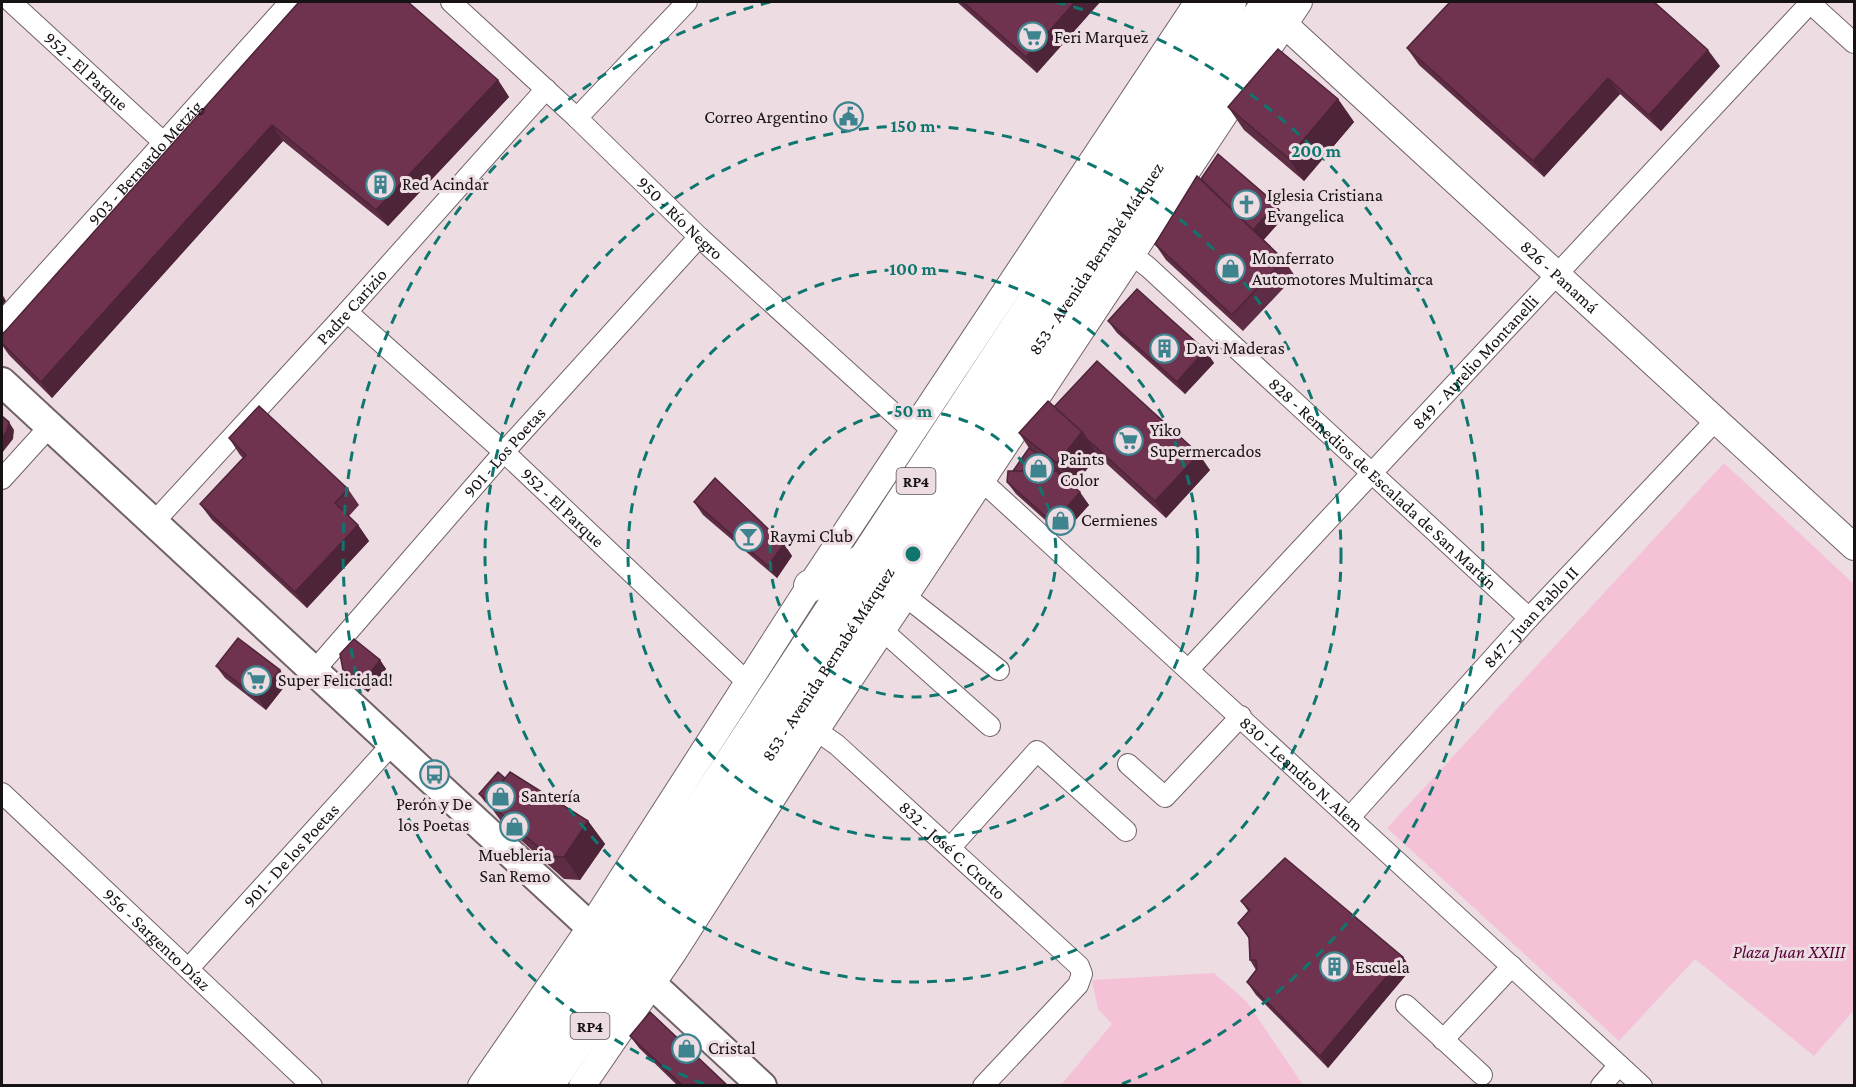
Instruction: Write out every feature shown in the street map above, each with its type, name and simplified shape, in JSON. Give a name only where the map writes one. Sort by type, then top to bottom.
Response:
[{"type":"main road","name":"853 - Avenida Bernabé Márquez","points":[[548,1086],[621,956],[863,561],[1230,2]]},
{"type":"main road","name":"853 - Avenida Bernabé Márquez","points":[[513,1086],[621,956],[970,473],[1269,8]]},
{"type":"main road","points":[[2,382],[762,1086]]},
{"type":"main road","points":[[810,586],[863,561]]},
{"type":"street","name":"952 - El Parque","points":[[11,2],[162,141]]},
{"type":"street","name":"903 - Bernardo Metzig","points":[[2,322],[162,141],[290,2]]},
{"type":"street","name":"950 - Río Negro","points":[[451,2],[577,118],[699,237],[913,431]]},
{"type":"street","points":[[577,118],[687,2]]},
{"type":"street","name":"853 - Avenida Bernabé Márquez","points":[[582,1086],[621,956],[748,683],[1198,2]]},
{"type":"street","name":"853 - Avenida Bernabé Márquez","points":[[481,1086],[621,956],[816,730],[905,596],[970,473],[1130,253],[1269,8],[1299,2]]},
{"type":"street","points":[[1810,2],[1854,43]]},
{"type":"street","name":"849 - Aurelio Montanelli","points":[[1190,668],[1810,2]]},
{"type":"street","name":"826 - Panamá","points":[[1269,8],[1556,275],[1854,547]]},
{"type":"street","name":"Padre Carizio","points":[[154,521],[347,312],[546,89]]},
{"type":"street","name":"901 - Los Poetas","points":[[314,671],[504,452],[699,237]]},
{"type":"street","name":"828 - Remedios de Escalada de San Martín","points":[[1130,253],[1148,267],[1529,618]]},
{"type":"street","name":"952 - El Parque","points":[[347,312],[504,452],[748,683]]},
{"type":"street","name":"847 - Juan Pablo II","points":[[1351,816],[1529,618],[1715,421]]},
{"type":"street","points":[[2,479],[50,426]]},
{"type":"street","name":"830 - Leandro N. Alem","points":[[970,473],[1190,668],[1642,1086]]},
{"type":"street","points":[[905,596],[999,670]]},
{"type":"street","points":[[882,630],[990,726]]},
{"type":"street","points":[[1128,764],[1165,797],[1241,716]]},
{"type":"street","name":"832 - José C. Crotto","points":[[816,730],[837,745],[951,847],[1079,966],[1082,974],[1078,985],[983,1086]]},
{"type":"street","name":"901 - De los Poetas","points":[[189,968],[393,743]]},
{"type":"street","points":[[951,847],[1037,751],[1126,831]]},
{"type":"street","name":"956 - Sargento Díaz","points":[[2,793],[312,1086]]},
{"type":"street","points":[[1443,1040],[1512,966]]},
{"type":"street","points":[[1406,1005],[1482,1075]]},
{"type":"street","points":[[1601,1086],[1619,1065]]},
{"type":"green space","name":"Plaza Juan XXIII","points":[[1724,463],[1854,584],[1854,1010],[1814,1056],[1695,959],[1619,1041],[1387,828]]},
{"type":"green space","points":[[1214,973],[1247,1002],[1303,1085],[1061,1085],[1112,1024],[1098,1009],[1092,980]]},
{"type":"building","name":"Red Acindar","points":[[299,2],[408,2],[498,80],[376,210],[272,125],[41,382],[2,343],[2,335]]},
{"type":"building","name":"Feri Marquez","points":[[963,2],[1075,2],[1026,57]]},
{"type":"building","points":[[1450,2],[1654,2],[1708,50],[1649,115],[1608,78],[1533,161],[1407,48]]},
{"type":"building","points":[[1278,49],[1338,99],[1288,158],[1228,107]]},
{"type":"building","name":"Iglesia Cristiana Evangelica","points":[[1218,154],[1276,204],[1253,230],[1201,179]]},
{"type":"building","name":"Monferrato Automotores Multimarca","points":[[1197,176],[1284,260],[1232,315],[1155,244]]},
{"type":"building","name":"Davi Maderas","points":[[1137,289],[1205,350],[1177,382],[1108,321]]},
{"type":"building","name":"Yiko Supermercados","points":[[1097,361],[1199,454],[1155,501],[1054,407]]},
{"type":"building","points":[[1048,401],[1082,432],[1057,463],[1019,433]]},
{"type":"building","points":[[259,406],[348,489],[335,503],[358,525],[295,592],[200,504],[246,455],[229,438]]},
{"type":"building","points":[[2,416],[9,422],[2,438]]},
{"type":"building","points":[[1029,448],[1068,478],[1056,471],[1013,471]]},
{"type":"building","name":"Cermienes","points":[[1008,471],[1056,471],[1080,492],[1053,523],[1007,482]]},
{"type":"building","name":"Raymi Club","points":[[715,478],[784,544],[768,566],[694,502]]},
{"type":"building","name":"Super Felicidad!","points":[[238,638],[280,670],[258,698],[216,666]]},
{"type":"building","points":[[354,639],[380,660],[362,684],[343,670],[340,654]]},
{"type":"building","points":[[498,772],[505,778],[487,800],[479,794]]},
{"type":"building","points":[[510,772],[588,821],[564,857],[548,856],[487,801]]},
{"type":"building","name":"Escuela","points":[[1285,858],[1403,957],[1320,1056],[1247,982],[1257,969],[1256,960],[1250,960],[1249,937],[1238,923],[1250,910],[1241,901]]},
{"type":"building","points":[[650,1012],[728,1086],[683,1086],[630,1036]]},
{"type":"place","name":"Feri Marquez","points":[[1033,37]]},
{"type":"place","name":"Correo Argentino","points":[[849,117]]},
{"type":"place","name":"Red Acindar","points":[[381,184]]},
{"type":"place","name":"Iglesia Cristiana Evangelica","points":[[1246,205]]},
{"type":"place","name":"Monferrato Automotores Multimarca","points":[[1231,268]]},
{"type":"place","name":"Davi Maderas","points":[[1165,348]]},
{"type":"place","name":"Yiko Supermercados","points":[[1129,440]]},
{"type":"place","name":"Paints Color","points":[[1039,469]]},
{"type":"place","name":"Cermienes","points":[[1060,520]]},
{"type":"place","name":"Raymi Club","points":[[749,536]]},
{"type":"place","name":"Super Felicidad!","points":[[257,680]]},
{"type":"place","name":"Perón y De los Poetas","points":[[434,775]]},
{"type":"place","name":"Santería","points":[[500,796]]},
{"type":"place","name":"Muebleria San Remo","points":[[515,826]]},
{"type":"place","name":"Escuela","points":[[1334,967]]},
{"type":"place","name":"Cristal","points":[[687,1048]]}]
